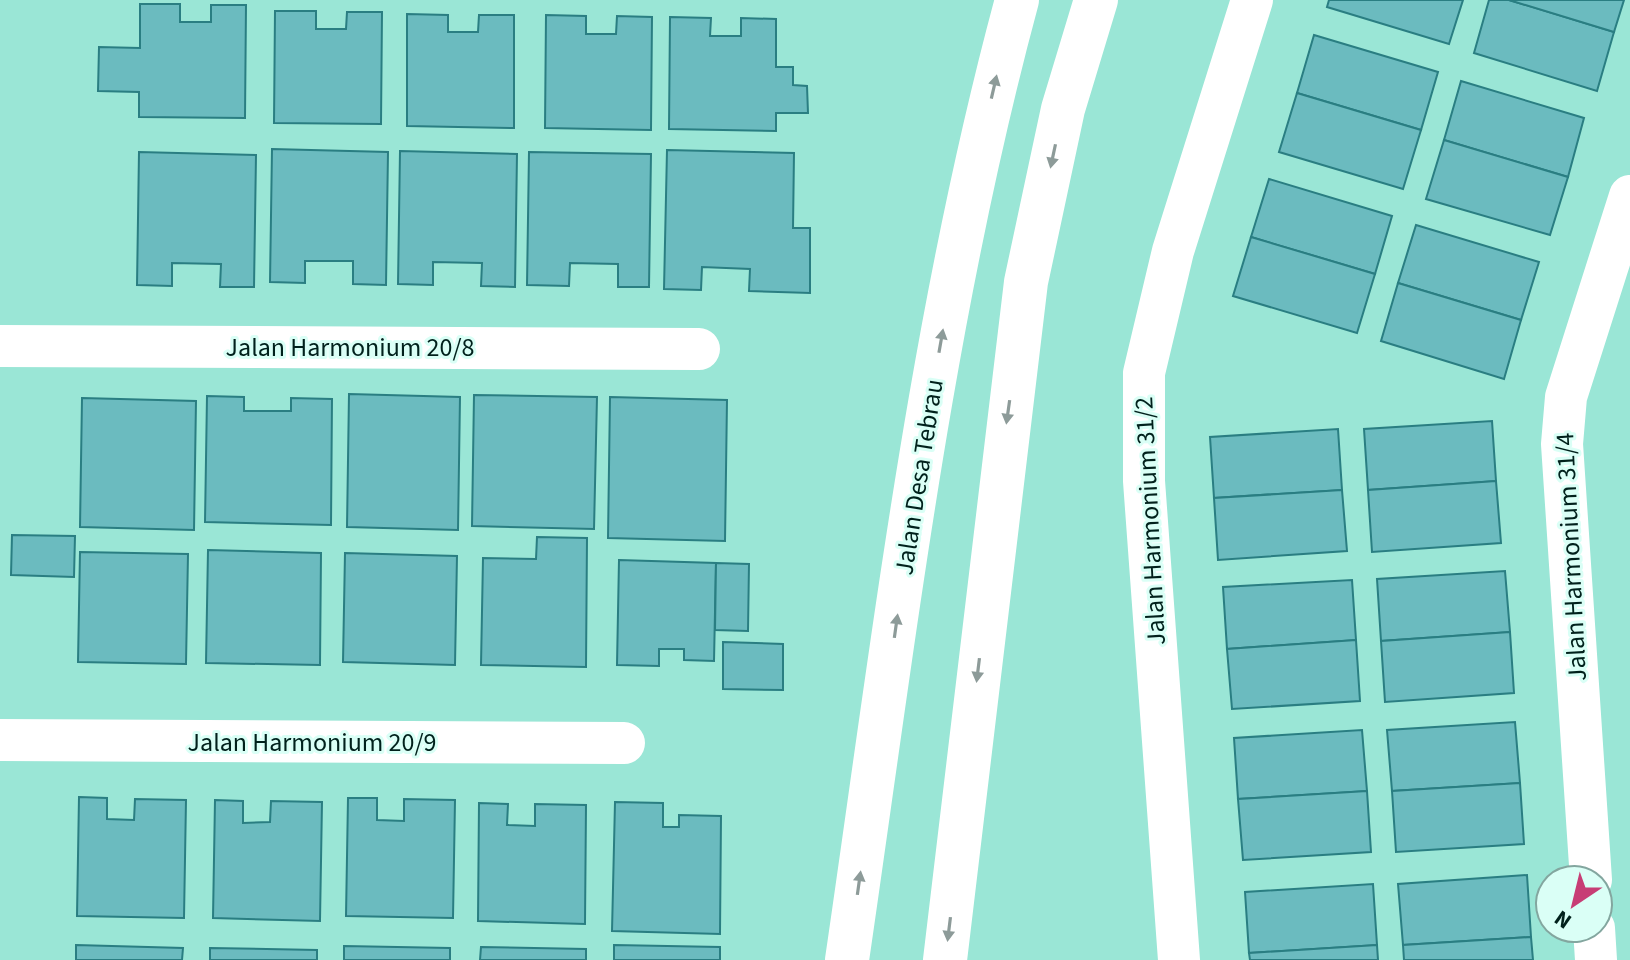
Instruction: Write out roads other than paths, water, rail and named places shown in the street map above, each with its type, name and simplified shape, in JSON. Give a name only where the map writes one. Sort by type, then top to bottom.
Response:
[{"type":"main road","name":"Jalan Desa Tebrau","points":[[847,960],[922,449],[947,304],[996,78],[1017,0]]},
{"type":"main road","points":[[945,960],[1026,282],[1063,109],[1096,0]]},
{"type":"street","name":"Jalan Harmonium 31/2","points":[[1179,960],[1144,481],[1144,373],[1173,251],[1252,0]]},
{"type":"street","name":"Jalan Harmonium 31/4","points":[[1590,864],[1562,444],[1566,397],[1630,196]]},
{"type":"street","name":"Jalan Harmonium 20/8","points":[[0,346],[699,349]]},
{"type":"street","name":"Jalan Harmonium 20/9","points":[[0,740],[624,743]]}]
